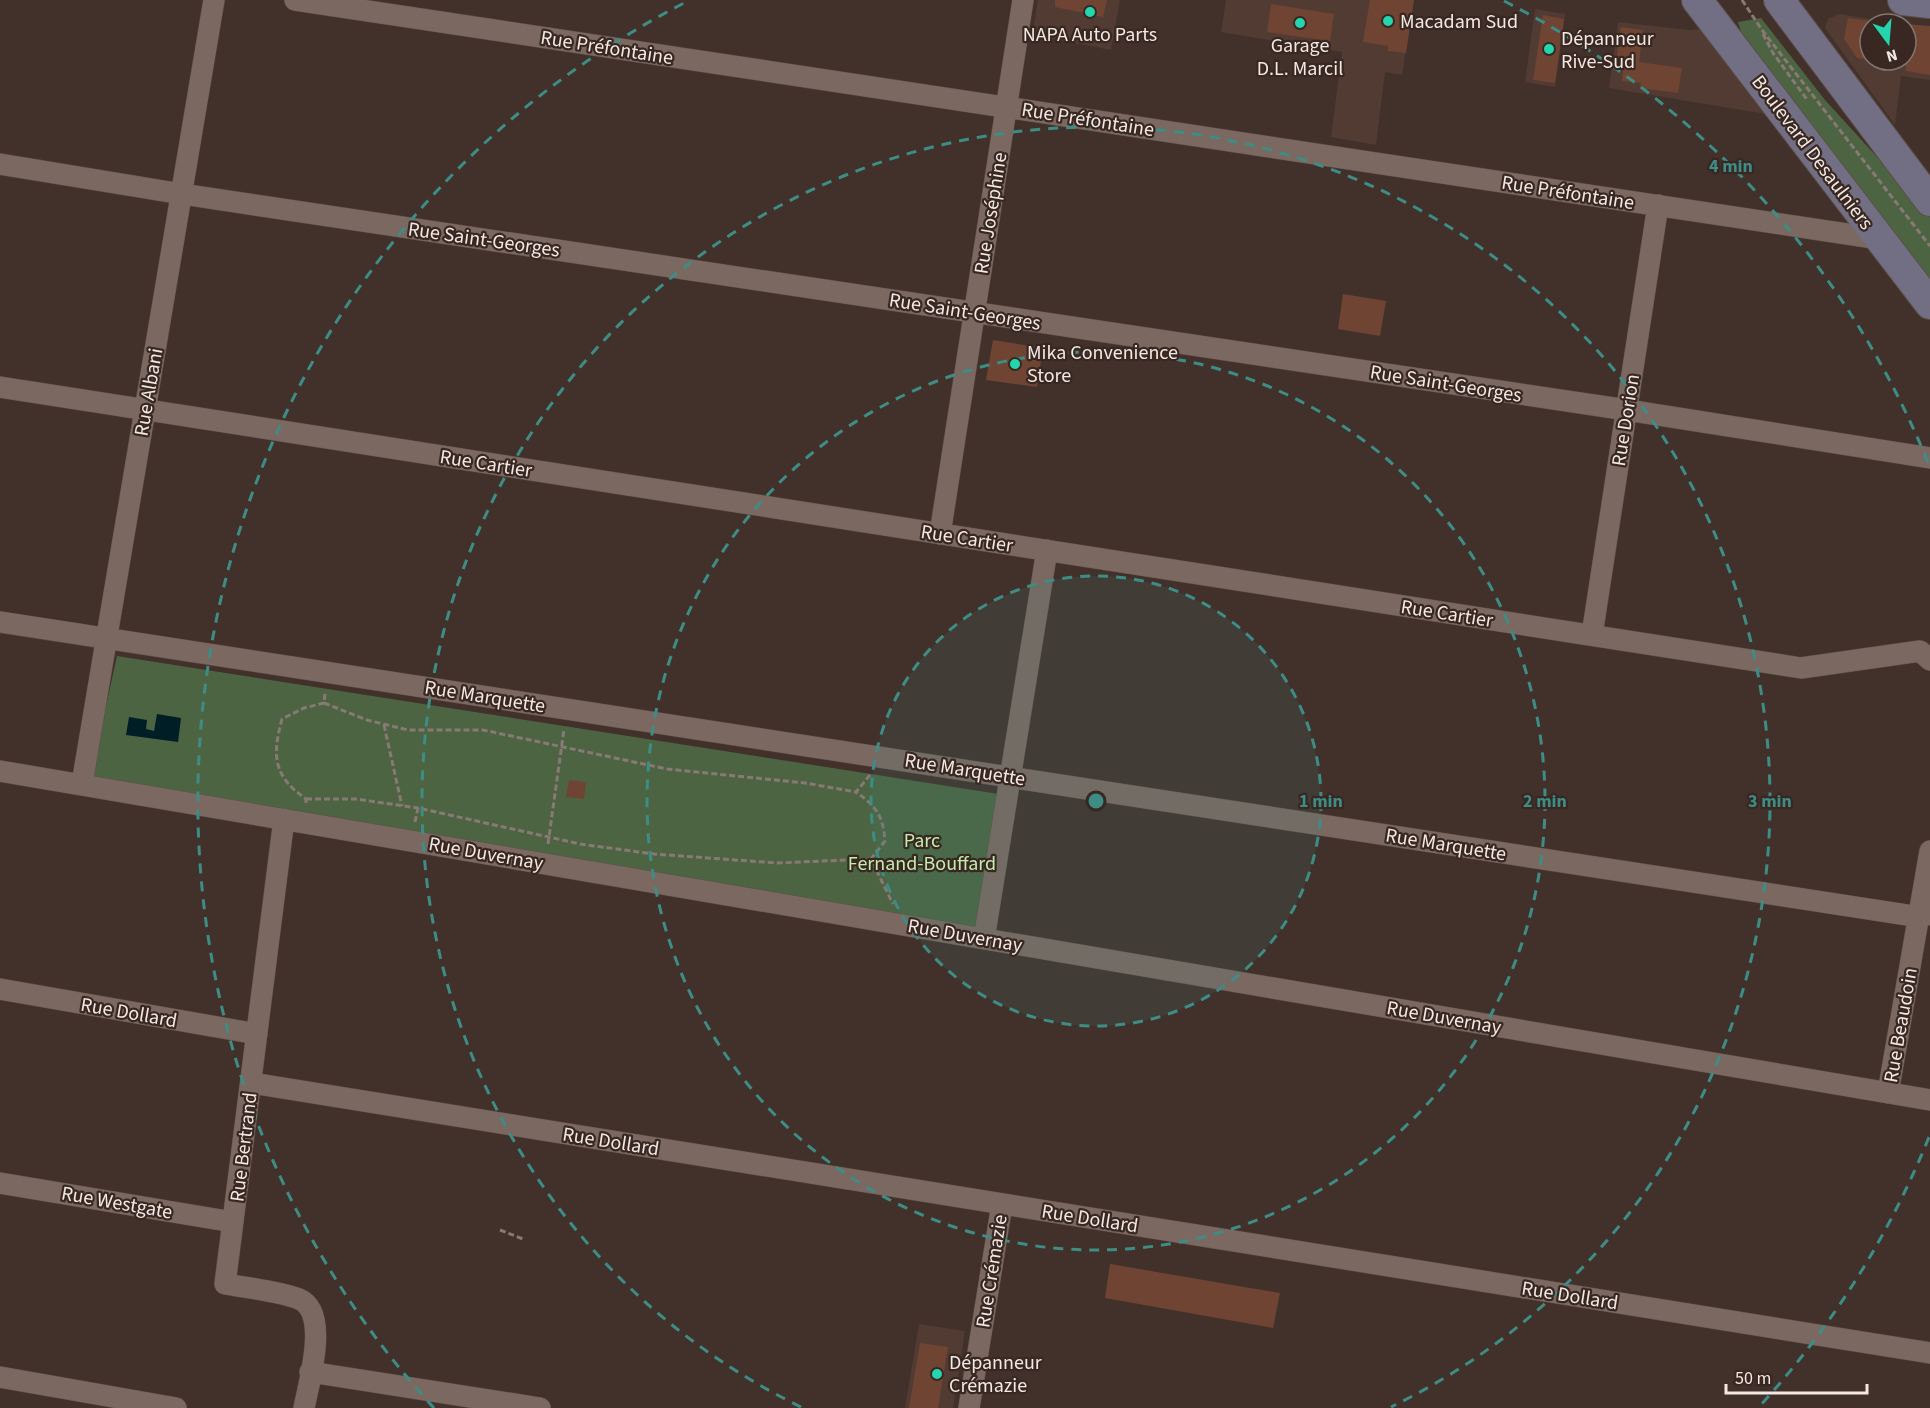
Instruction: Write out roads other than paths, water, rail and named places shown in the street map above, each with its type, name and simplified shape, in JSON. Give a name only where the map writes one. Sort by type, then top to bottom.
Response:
[{"type":"street","name":"Rue Albani","points":[[82,784],[214,0]]},
{"type":"street","name":"Rue Préfontaine","points":[[295,0],[1880,239]]},
{"type":"street","name":"Rue Joséphine","points":[[940,534],[1023,0]]},
{"type":"street","name":"Boulevard Desaulniers","points":[[1697,0],[1930,304]]},
{"type":"street","points":[[1779,0],[1930,201]]},
{"type":"street","points":[[1903,0],[1930,3]]},
{"type":"street","name":"Rue Saint-Georges","points":[[0,164],[182,194],[1626,410],[1930,458]]},
{"type":"street","name":"Rue Dorion","points":[[1592,635],[1658,206]]},
{"type":"street","name":"Rue Cartier","points":[[0,387],[1801,668],[1920,651],[1930,660]]},
{"type":"street","points":[[984,939],[1047,550]]},
{"type":"street","name":"Rue Marquette","points":[[0,622],[1925,916]]},
{"type":"street","name":"Rue Duvernay","points":[[0,771],[1930,1100]]},
{"type":"street","name":"Rue Bertrand","points":[[295,821],[257,1034],[225,1284],[299,1299],[311,1308],[317,1328],[304,1408]]},
{"type":"street","name":"Rue Beaudoin","points":[[1888,1093],[1925,916],[1930,851]]},
{"type":"street","name":"Rue Dollard","points":[[0,989],[257,1034]]},
{"type":"street","name":"Rue Dollard","points":[[251,1083],[1930,1353]]},
{"type":"street","name":"Rue Westgate","points":[[0,1183],[233,1222]]},
{"type":"street","name":"Rue Crémazie","points":[[969,1408],[1002,1204]]},
{"type":"street","points":[[310,1372],[540,1408]]},
{"type":"street","points":[[0,1377],[176,1408]]},
{"type":"water","points":[[157,714],[181,718],[178,742],[126,735],[129,717],[147,720],[146,729],[154,731]]},
{"type":"place","name":"NAPA Auto Parts","points":[[1090,12]]},
{"type":"place","name":"Macadam Sud","points":[[1388,21]]},
{"type":"place","name":"Garage D.L. Marcil","points":[[1300,23]]},
{"type":"place","name":"Dépanneur Rive-Sud","points":[[1549,49]]},
{"type":"place","name":"Mika Convenience Store","points":[[1015,364]]},
{"type":"place","name":"Dépanneur Crémazie","points":[[937,1374]]},
{"type":"park label","name":"Parc Fernand-Bouffard","points":[[922,852]]}]
